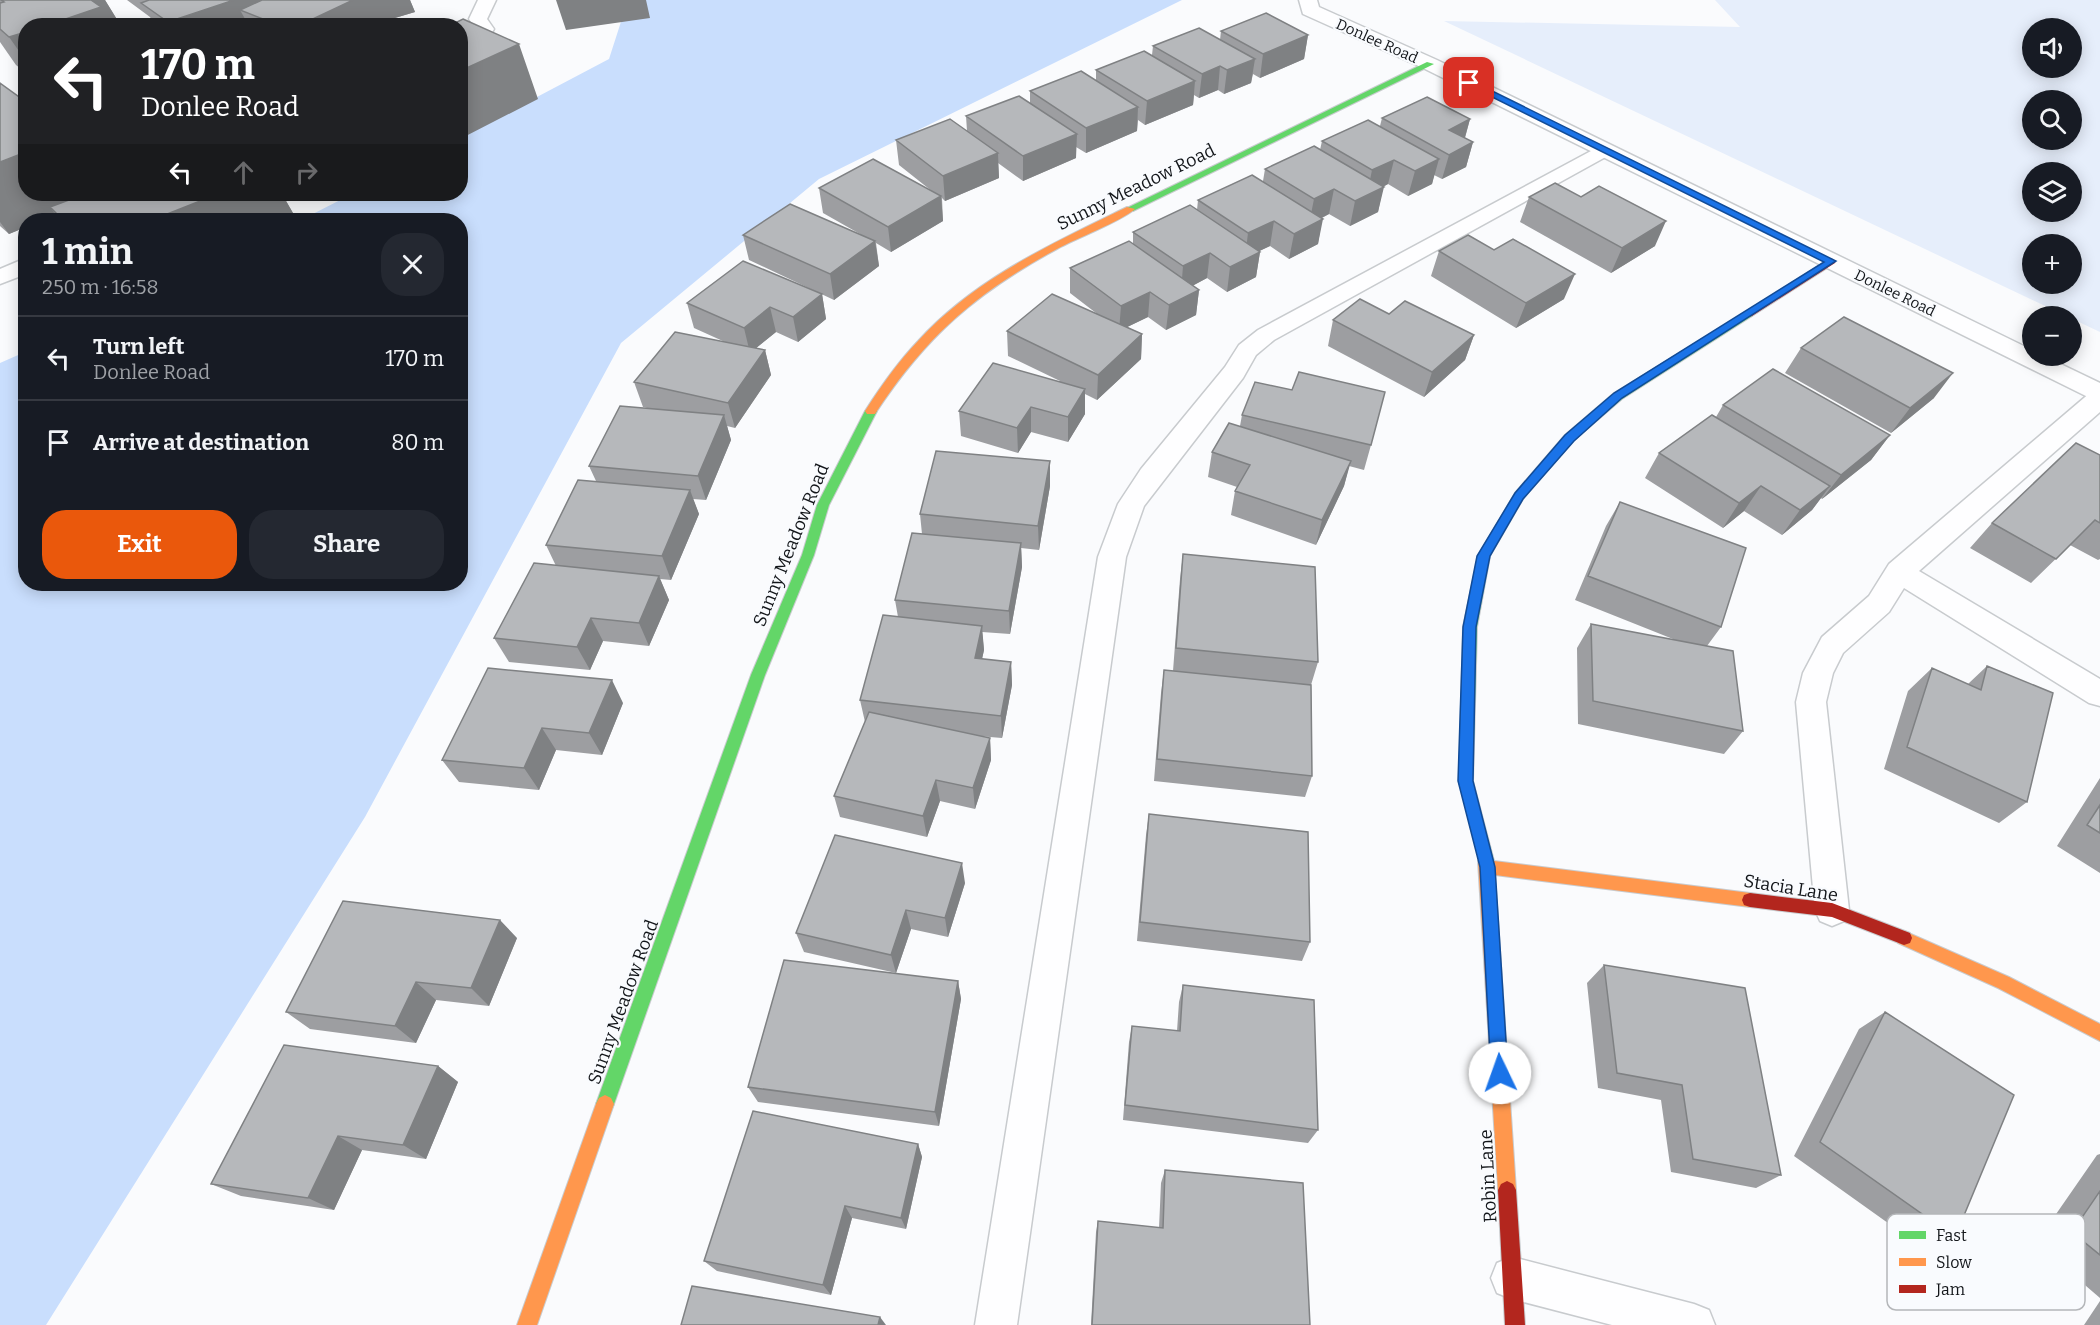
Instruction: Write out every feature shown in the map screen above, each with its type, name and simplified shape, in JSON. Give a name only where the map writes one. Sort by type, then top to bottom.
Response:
[{"type":"street","name":"Donlee Road","points":[[1308,0],[1310,10],[1430,64],[2100,396]]},
{"type":"street","name":"Sunny Meadow Road","points":[[527,1325],[750,697],[808,555],[823,505],[872,409],[895,372],[950,313],[1021,265],[1068,239],[1430,64]]},
{"type":"street","name":"Robin Lane","points":[[1515,1325],[1487,867],[1466,781],[1470,627],[1484,556],[1519,496],[1569,438],[1618,396],[1831,261]]},
{"type":"street","name":"Stacia Lane","points":[[1487,867],[1832,910],[1953,958],[2058,1009],[2100,1033]]},
{"type":"lane","points":[[468,49],[480,39],[485,29],[471,12],[487,0]]},
{"type":"lane","points":[[996,1325],[1112,557],[1131,504],[1150,476],[1234,372],[1247,350],[1266,335],[1604,150]]},
{"type":"lane","points":[[0,277],[18,269]]},
{"type":"lane","points":[[1832,910],[1811,702],[1818,673],[1832,645],[1878,604],[1899,572],[2100,396]]},
{"type":"lane","points":[[1899,572],[2100,694]]},
{"type":"lane","points":[[1512,1278],[1695,1325]]},
{"type":"shaded area","points":[[628,0],[1182,0],[819,179],[621,343],[365,817],[46,1325],[0,1325],[0,363],[18,355],[18,591],[468,591],[468,213],[315,213],[338,201],[468,201],[468,133],[609,59]]},
{"type":"shaded area","points":[[1715,0],[2100,0],[2100,332],[2082,323],[2082,306],[2045,306],[1444,21],[1740,27]]},
{"type":"building","points":[[1,0],[91,0],[101,7],[69,18],[18,18],[18,34],[9,37],[0,29],[0,3],[4,2]]},
{"type":"building","points":[[149,0],[234,0],[180,18],[162,18],[141,3]]},
{"type":"building","points":[[262,0],[353,0],[315,18],[260,18],[240,10]]},
{"type":"building","points":[[1266,13],[1308,35],[1263,54],[1221,31]]},
{"type":"building","points":[[468,21],[519,44],[468,67]]},
{"type":"building","points":[[1199,28],[1255,59],[1227,70],[1220,66],[1202,74],[1153,46]]},
{"type":"building","points":[[1144,51],[1195,81],[1147,101],[1096,70]]},
{"type":"building","points":[[1081,71],[1138,107],[1086,128],[1030,91]]},
{"type":"building","points":[[0,83],[18,96],[18,155],[0,162]]},
{"type":"building","points":[[1019,96],[1077,134],[1023,156],[966,116]]},
{"type":"building","points":[[1427,97],[1470,119],[1449,130],[1473,142],[1449,155],[1382,118]]},
{"type":"building","points":[[950,119],[998,153],[943,176],[896,140]]},
{"type":"building","points":[[1368,120],[1439,159],[1415,171],[1394,160],[1372,170],[1322,141]]},
{"type":"building","points":[[1314,146],[1384,187],[1355,201],[1334,189],[1314,199],[1265,169]]},
{"type":"building","points":[[873,159],[941,196],[888,227],[819,188]]},
{"type":"building","points":[[1252,175],[1323,219],[1294,234],[1274,221],[1248,233],[1198,200]]},
{"type":"building","points":[[1555,183],[1581,197],[1599,186],[1666,221],[1622,248],[1529,197]]},
{"type":"building","points":[[66,201],[200,201],[170,213],[56,213],[50,207]]},
{"type":"building","points":[[790,204],[875,241],[830,274],[743,235]]},
{"type":"building","points":[[1190,205],[1260,252],[1230,267],[1210,253],[1183,266],[1133,232]]},
{"type":"building","points":[[1468,235],[1494,250],[1513,239],[1575,274],[1526,303],[1439,251]]},
{"type":"building","points":[[1129,241],[1199,290],[1169,305],[1150,292],[1121,306],[1070,268]]},
{"type":"building","points":[[743,261],[822,294],[793,317],[770,307],[744,328],[687,303]]},
{"type":"building","points":[[1052,294],[1142,334],[1098,375],[1007,331]]},
{"type":"building","points":[[1360,299],[1389,314],[1405,301],[1474,335],[1432,372],[1333,320]]},
{"type":"building","points":[[1844,317],[1953,373],[1910,408],[1801,348]]},
{"type":"building","points":[[675,332],[765,350],[728,403],[634,382]]},
{"type":"building","points":[[993,363],[1085,389],[1068,417],[1031,407],[1017,428],[959,411]]},
{"type":"building","points":[[1773,369],[1890,435],[1841,475],[1723,405]]},
{"type":"building","points":[[1299,372],[1385,392],[1371,445],[1242,415],[1255,382],[1292,390]]},
{"type":"building","points":[[620,406],[724,415],[698,476],[589,466]]},
{"type":"building","points":[[1712,415],[1830,486],[1800,510],[1761,486],[1739,503],[1659,453]]},
{"type":"building","points":[[1229,423],[1351,461],[1322,520],[1235,491],[1250,465],[1212,452]]},
{"type":"building","points":[[2076,443],[2100,455],[2100,523],[2095,520],[2056,559],[1992,523]]},
{"type":"building","points":[[936,451],[1050,461],[1038,526],[920,514]]},
{"type":"building","points":[[578,480],[690,490],[662,556],[546,545]]},
{"type":"building","points":[[1620,502],[1746,548],[1721,627],[1588,576]]},
{"type":"building","points":[[912,533],[1021,543],[1009,611],[895,600]]},
{"type":"building","points":[[1183,554],[1315,567],[1318,662],[1176,648]]},
{"type":"building","points":[[534,563],[659,576],[639,623],[591,618],[577,647],[494,638]]},
{"type":"building","points":[[883,615],[982,626],[975,658],[1011,662],[1001,716],[860,700]]},
{"type":"building","points":[[1591,624],[1733,651],[1743,731],[1593,701]]},
{"type":"building","points":[[1987,666],[2053,693],[2027,802],[1907,747],[1932,668],[1981,690]]},
{"type":"building","points":[[488,668],[612,680],[589,733],[542,728],[524,768],[442,760]]},
{"type":"building","points":[[1164,670],[1311,685],[1312,776],[1157,759]]},
{"type":"building","points":[[869,712],[990,738],[973,788],[936,780],[923,816],[834,796]]},
{"type":"building","points":[[2100,805],[2100,833],[2087,825]]},
{"type":"building","points":[[1149,814],[1308,832],[1310,942],[1140,922]]},
{"type":"building","points":[[835,835],[962,863],[945,918],[906,910],[891,955],[796,933]]},
{"type":"building","points":[[343,901],[500,920],[471,988],[416,982],[395,1026],[286,1012]]},
{"type":"building","points":[[784,960],[958,981],[935,1112],[748,1087]]},
{"type":"building","points":[[1604,965],[1745,988],[1781,1175],[1693,1159],[1682,1085],[1617,1073]]},
{"type":"building","points":[[1183,985],[1314,1000],[1318,1130],[1125,1105],[1132,1026],[1180,1031]]},
{"type":"building","points":[[1885,1012],[2014,1095],[1965,1214],[1922,1214],[1820,1142]]},
{"type":"building","points":[[284,1045],[438,1066],[403,1145],[338,1136],[308,1198],[211,1184]]},
{"type":"building","points":[[753,1111],[918,1144],[901,1218],[845,1206],[823,1285],[704,1261]]},
{"type":"building","points":[[1165,1170],[1303,1183],[1310,1325],[1092,1325],[1098,1221],[1163,1228]]},
{"type":"building","points":[[2100,1191],[2100,1255],[2085,1243],[2084,1214]]},
{"type":"building","points":[[692,1286],[880,1317],[878,1325],[681,1325]]},
{"type":"traffic: fast","points":[[1130,209],[1430,64]]},
{"type":"traffic: fast","points":[[1486,861],[1466,781],[1470,627],[1484,556],[1519,496],[1569,438],[1618,396],[1748,314]]},
{"type":"traffic: fast","points":[[605,1104],[758,675],[808,555],[823,505],[871,411]]},
{"type":"traffic: slow","points":[[871,411],[895,374],[922,342],[984,289],[1054,247],[1130,209]]},
{"type":"traffic: slow","points":[[1486,861],[1507,1190]]},
{"type":"traffic: slow","points":[[1487,867],[1750,900]]},
{"type":"traffic: slow","points":[[1904,938],[2003,982],[2100,1033]]},
{"type":"traffic: slow","points":[[527,1325],[605,1104]]},
{"type":"traffic: jam","points":[[1748,314],[1831,261]]},
{"type":"traffic: jam","points":[[1750,900],[1832,910],[1904,938]]},
{"type":"traffic: jam","points":[[1507,1190],[1515,1325]]},
{"type":"route","points":[[1469,83],[1831,261],[1618,396],[1569,438],[1519,496],[1484,556],[1470,627],[1466,781],[1487,867],[1500,1073]]}]
